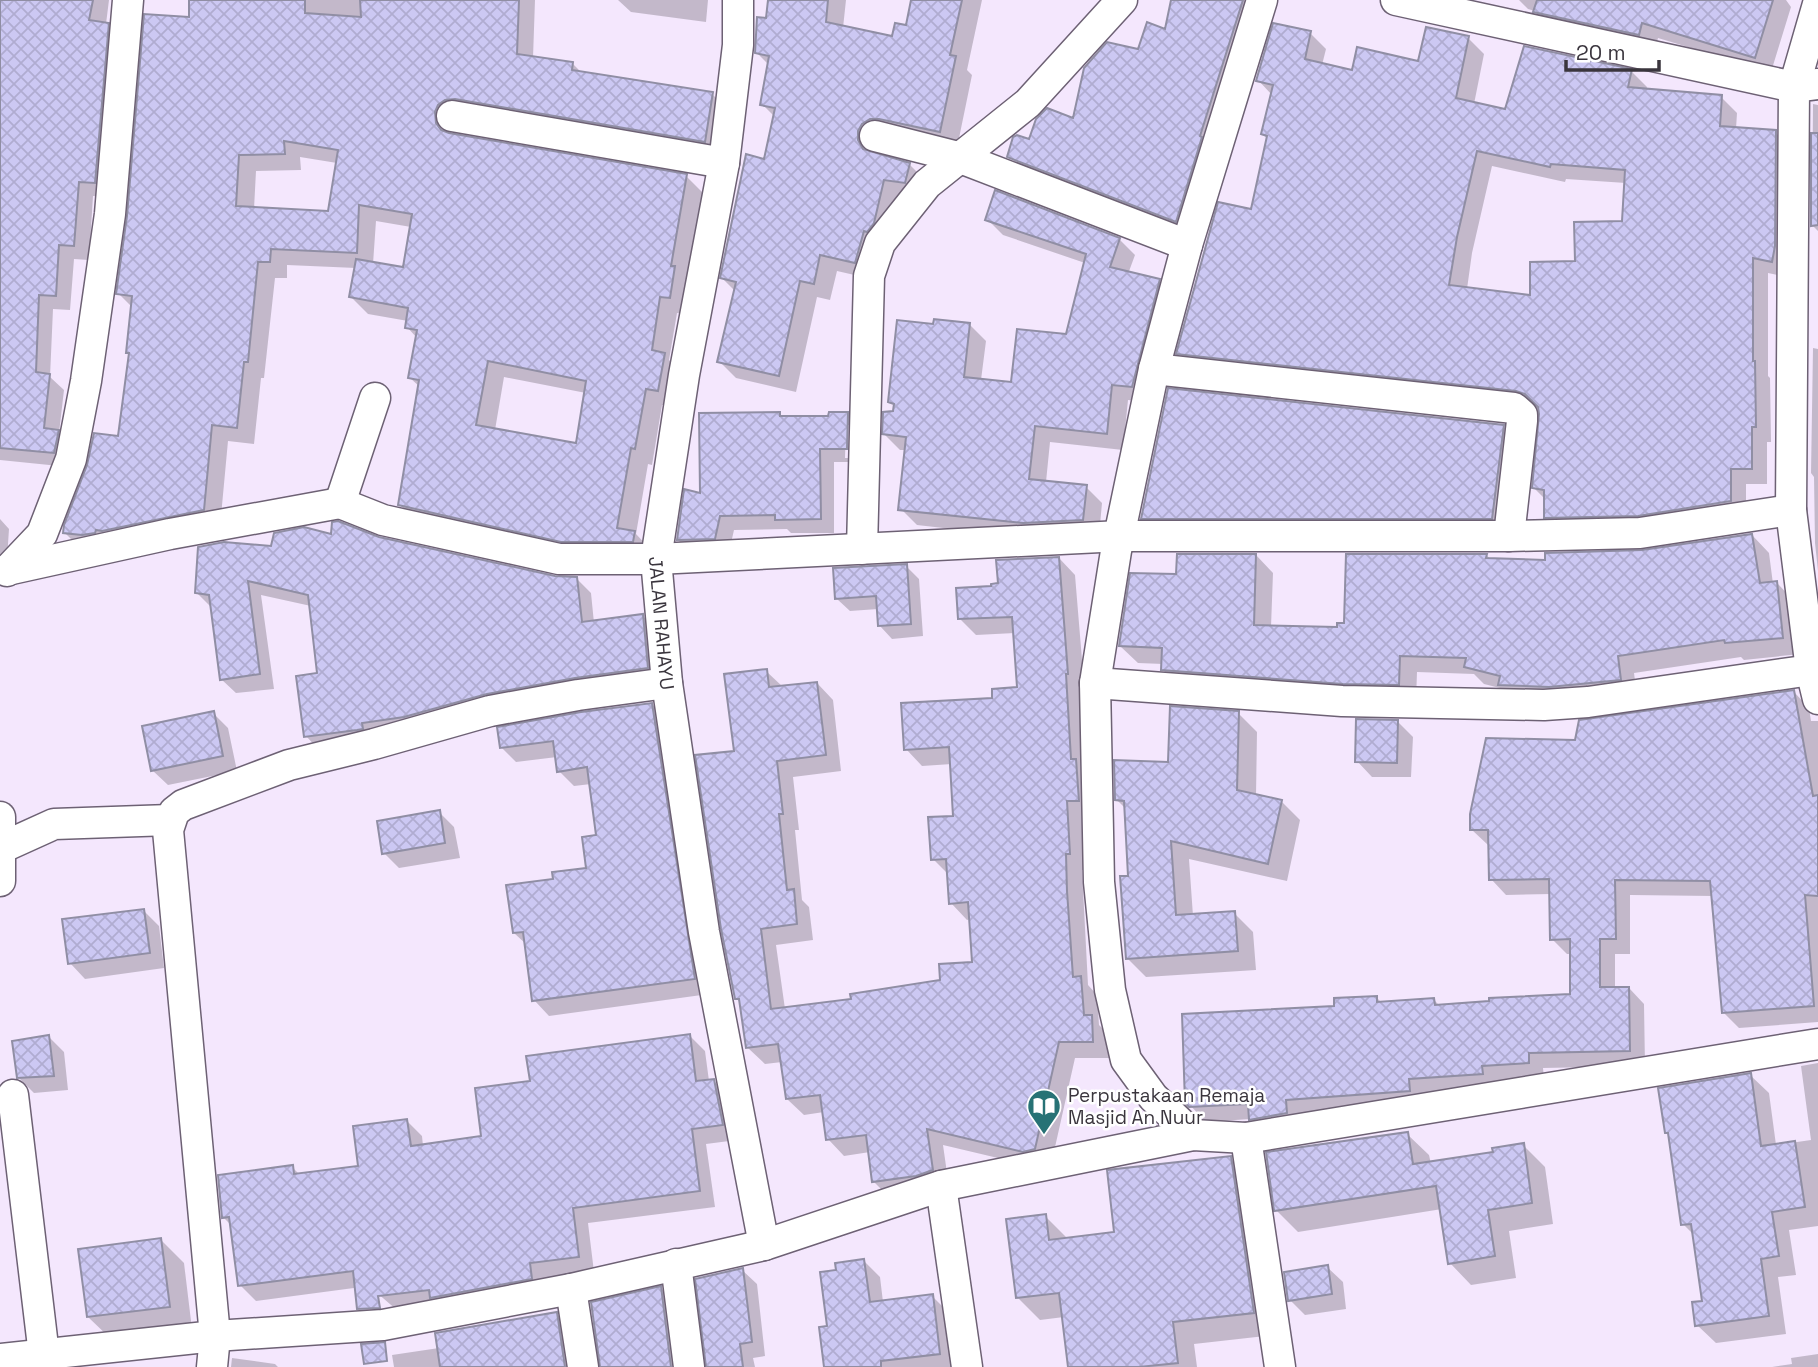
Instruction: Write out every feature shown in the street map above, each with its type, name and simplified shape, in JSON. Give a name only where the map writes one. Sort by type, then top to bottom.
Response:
[{"type":"street","points":[[4,573],[42,534],[71,459],[86,382],[110,214],[128,0]]},
{"type":"street","name":"JALAN RAHAYU","points":[[738,0],[738,45],[724,163],[684,375],[656,559],[667,683],[704,932],[764,1245]]},
{"type":"street","points":[[862,549],[869,276],[880,243],[927,184],[1028,103],[1122,0]]},
{"type":"street","points":[[1193,1135],[1153,1097],[1126,1060],[1110,990],[1099,882],[1095,682],[1154,369],[1187,245],[1262,0]]},
{"type":"street","points":[[1396,0],[1806,86]]},
{"type":"street","points":[[1818,4],[1806,86],[1791,510],[1811,670],[1818,699]]},
{"type":"street","points":[[452,116],[724,163]]},
{"type":"street","points":[[875,136],[958,157],[1187,245]]},
{"type":"street","points":[[1154,369],[1514,408],[1522,415],[1522,421],[1509,536]]},
{"type":"street","points":[[340,503],[375,398]]},
{"type":"street","points":[[4,573],[170,534],[340,503],[383,520],[559,559],[656,559],[1121,536],[1509,536],[1640,533],[1791,510]]},
{"type":"street","points":[[1095,682],[1342,701],[1544,705],[1588,702],[1811,670]]},
{"type":"street","points":[[212,1367],[215,1336],[169,838],[170,820],[174,812],[183,804],[289,765],[374,744],[490,710],[667,683]]},
{"type":"street","points":[[0,817],[0,881]]},
{"type":"street","points":[[1,848],[54,824],[170,820]]},
{"type":"street","points":[[0,1359],[215,1336],[383,1325],[572,1289],[764,1245],[941,1186],[1193,1135],[1246,1138],[1818,1044]]},
{"type":"street","points":[[13,1095],[44,1354]]},
{"type":"street","points":[[1246,1138],[1280,1367]]},
{"type":"street","points":[[941,1186],[967,1367]]},
{"type":"street","points":[[676,1264],[689,1367]]},
{"type":"street","points":[[572,1289],[583,1367]]},
{"type":"building","points":[[0,0],[93,0],[89,20],[109,23],[95,183],[79,182],[74,246],[59,245],[56,296],[39,295],[36,372],[50,374],[44,428],[59,430],[54,453],[0,448]]},
{"type":"building","points":[[189,0],[305,0],[305,13],[361,17],[360,0],[519,0],[517,54],[573,62],[572,70],[713,92],[705,142],[455,99],[445,100],[438,105],[435,112],[436,123],[441,130],[449,133],[687,174],[671,266],[675,266],[670,298],[660,297],[652,350],[665,353],[658,391],[646,389],[635,449],[631,448],[617,528],[635,531],[633,542],[561,542],[398,505],[419,380],[408,378],[417,330],[405,328],[408,308],[349,297],[356,259],[403,267],[412,214],[359,205],[357,253],[271,249],[270,262],[258,262],[248,362],[244,362],[237,428],[212,425],[204,510],[96,530],[95,533],[63,533],[87,465],[94,433],[118,436],[129,353],[126,353],[132,296],[116,294],[127,216],[144,14],[189,17]],"holes":[[[284,141],[338,150],[328,211],[236,206],[239,155],[285,154]],[[488,361],[586,381],[576,443],[476,425]]]},
{"type":"building","points":[[768,0],[828,0],[826,22],[892,36],[895,23],[906,25],[911,0],[962,0],[950,55],[956,56],[940,132],[879,119],[870,119],[862,124],[858,131],[858,140],[863,149],[910,163],[905,183],[884,180],[874,223],[867,232],[864,231],[855,263],[820,255],[814,284],[800,281],[779,376],[717,362],[736,282],[720,278],[746,154],[764,159],[775,108],[760,105],[769,56],[755,53],[757,17],[766,18]]},
{"type":"building","points":[[1171,0],[1243,0],[1176,222],[1007,157],[1013,137],[1017,135],[1029,139],[1036,119],[1047,108],[1073,118],[1084,68],[1107,42],[1138,49],[1147,22],[1165,29]]},
{"type":"building","points":[[1537,0],[1773,0],[1755,58],[1642,23],[1639,35],[1533,12]]},
{"type":"building","points":[[1273,23],[1311,31],[1305,59],[1352,70],[1357,47],[1418,61],[1426,27],[1469,36],[1456,98],[1505,109],[1524,46],[1632,69],[1628,87],[1722,95],[1720,126],[1776,130],[1775,246],[1772,262],[1753,258],[1756,427],[1752,427],[1752,469],[1731,469],[1731,501],[1638,516],[1544,518],[1544,490],[1532,488],[1538,407],[1525,394],[1176,354],[1218,202],[1251,209],[1267,136],[1261,134],[1273,85],[1256,81]],"holes":[[[1477,151],[1550,167],[1551,164],[1625,170],[1622,221],[1574,222],[1575,261],[1530,262],[1530,295],[1449,285]]]},
{"type":"building","points":[[1811,133],[1818,133],[1818,225],[1811,226]]},
{"type":"building","points":[[995,190],[1120,238],[1110,267],[1160,279],[1132,387],[1112,385],[1107,434],[1035,426],[1029,479],[1087,485],[1083,520],[1023,523],[898,510],[906,437],[882,434],[883,412],[893,411],[894,404],[888,402],[897,320],[933,324],[934,319],[970,323],[964,377],[1011,382],[1017,329],[1066,334],[1086,254],[985,220]]},
{"type":"building","points":[[1168,388],[1504,425],[1492,519],[1141,519]]},
{"type":"building","points":[[780,412],[780,416],[828,416],[829,412],[848,412],[847,449],[820,449],[821,519],[775,520],[775,515],[720,516],[715,539],[677,540],[684,489],[700,493],[699,413]]},
{"type":"building","points":[[338,521],[379,537],[555,576],[577,577],[582,622],[643,614],[648,668],[487,694],[404,717],[362,723],[363,729],[304,737],[296,676],[317,673],[308,595],[248,581],[260,674],[220,680],[209,595],[195,593],[198,547],[224,542],[271,546],[274,533],[304,527],[331,534],[332,522]]},
{"type":"building","points":[[1752,534],[1760,583],[1777,581],[1783,638],[1725,643],[1724,640],[1618,656],[1621,680],[1549,687],[1498,685],[1500,676],[1464,667],[1466,658],[1400,656],[1399,685],[1343,684],[1161,670],[1162,648],[1119,646],[1130,573],[1176,574],[1177,554],[1256,554],[1254,625],[1337,627],[1337,623],[1344,623],[1346,554],[1487,554],[1486,558],[1545,560],[1545,553],[1642,550]]},
{"type":"building","points":[[1059,557],[1071,759],[1076,759],[1079,801],[1067,801],[1070,854],[1066,854],[1067,891],[1073,977],[1081,976],[1084,1015],[1092,1015],[1093,1042],[1059,1042],[1035,1149],[1023,1152],[927,1129],[933,1170],[916,1176],[872,1182],[866,1135],[826,1140],[820,1095],[786,1099],[778,1044],[746,1048],[739,999],[735,999],[721,929],[695,755],[734,751],[724,674],[767,669],[769,687],[817,682],[826,755],[777,761],[783,814],[779,814],[787,890],[794,889],[797,924],[761,929],[771,1009],[851,999],[850,994],[940,980],[939,964],[972,962],[968,902],[949,904],[946,859],[931,860],[928,817],[953,816],[949,747],[904,750],[901,703],[992,698],[992,689],[1017,687],[1012,617],[958,619],[956,588],[991,586],[998,583],[996,560]]},
{"type":"building","points":[[907,564],[911,624],[878,626],[876,596],[835,599],[833,568]]},
{"type":"building","points":[[1794,690],[1813,796],[1818,795],[1818,896],[1805,895],[1814,1006],[1722,1013],[1710,881],[1615,880],[1616,939],[1600,939],[1600,987],[1629,987],[1630,1051],[1529,1053],[1529,1063],[1482,1066],[1483,1074],[1409,1079],[1410,1091],[1286,1100],[1287,1113],[1249,1120],[1248,1104],[1189,1107],[1185,1103],[1182,1014],[1334,1006],[1334,998],[1377,996],[1377,1002],[1434,998],[1435,1005],[1489,1001],[1489,998],[1570,994],[1570,939],[1550,940],[1549,879],[1489,880],[1488,830],[1470,830],[1470,814],[1486,738],[1575,740],[1579,720]]},
{"type":"building","points":[[652,703],[695,979],[532,1001],[523,932],[513,933],[506,885],[553,879],[552,872],[586,868],[582,837],[596,835],[587,767],[557,772],[553,741],[500,748],[497,727]]},
{"type":"building","points":[[1170,706],[1239,711],[1237,790],[1282,800],[1268,864],[1171,841],[1176,915],[1235,911],[1238,951],[1126,959],[1120,876],[1128,876],[1124,801],[1115,800],[1114,760],[1168,762]]},
{"type":"building","points":[[214,711],[223,756],[151,771],[142,726]]},
{"type":"building","points":[[1356,719],[1398,720],[1397,763],[1355,762]]},
{"type":"building","points":[[440,810],[445,843],[382,854],[377,821]]},
{"type":"building","points":[[144,909],[150,953],[68,964],[62,919]]},
{"type":"building","points":[[690,1034],[696,1081],[714,1079],[723,1125],[692,1129],[700,1191],[573,1208],[579,1257],[530,1263],[532,1279],[430,1298],[429,1290],[378,1296],[380,1308],[357,1309],[353,1271],[238,1286],[229,1217],[222,1218],[218,1175],[293,1165],[294,1174],[358,1166],[353,1126],[407,1119],[411,1146],[481,1136],[475,1088],[530,1081],[526,1056]]},
{"type":"building","points":[[49,1035],[54,1076],[17,1078],[12,1041]]},
{"type":"building","points":[[1751,1073],[1761,1146],[1795,1141],[1805,1207],[1772,1212],[1779,1256],[1761,1259],[1769,1316],[1695,1326],[1692,1302],[1702,1301],[1691,1224],[1681,1225],[1668,1133],[1665,1133],[1658,1088]]},
{"type":"building","points":[[1408,1132],[1413,1164],[1493,1152],[1492,1148],[1524,1143],[1532,1203],[1488,1210],[1495,1256],[1448,1264],[1436,1186],[1274,1211],[1266,1152]]},
{"type":"building","points":[[1231,1156],[1254,1313],[1173,1322],[1178,1363],[1139,1367],[1068,1367],[1059,1293],[1016,1298],[1006,1219],[1046,1214],[1049,1240],[1114,1232],[1107,1170]]},
{"type":"building","points":[[161,1238],[170,1307],[87,1317],[78,1249]]},
{"type":"building","points":[[864,1259],[870,1302],[933,1294],[940,1354],[881,1361],[881,1367],[824,1367],[819,1327],[827,1326],[820,1272],[836,1270],[835,1263]]},
{"type":"building","points":[[1328,1265],[1332,1294],[1288,1301],[1284,1272]]},
{"type":"building","points":[[743,1268],[752,1342],[740,1344],[743,1367],[706,1367],[695,1279]]},
{"type":"building","points":[[661,1286],[671,1367],[600,1367],[591,1302]]},
{"type":"building","points":[[557,1312],[565,1367],[440,1367],[435,1333]]},
{"type":"building","points":[[385,1342],[387,1361],[364,1364],[361,1344]]},
{"type":"place","name":"Perpustakaan Remaja Masjid An Nuur","points":[[1044,1136]]}]
